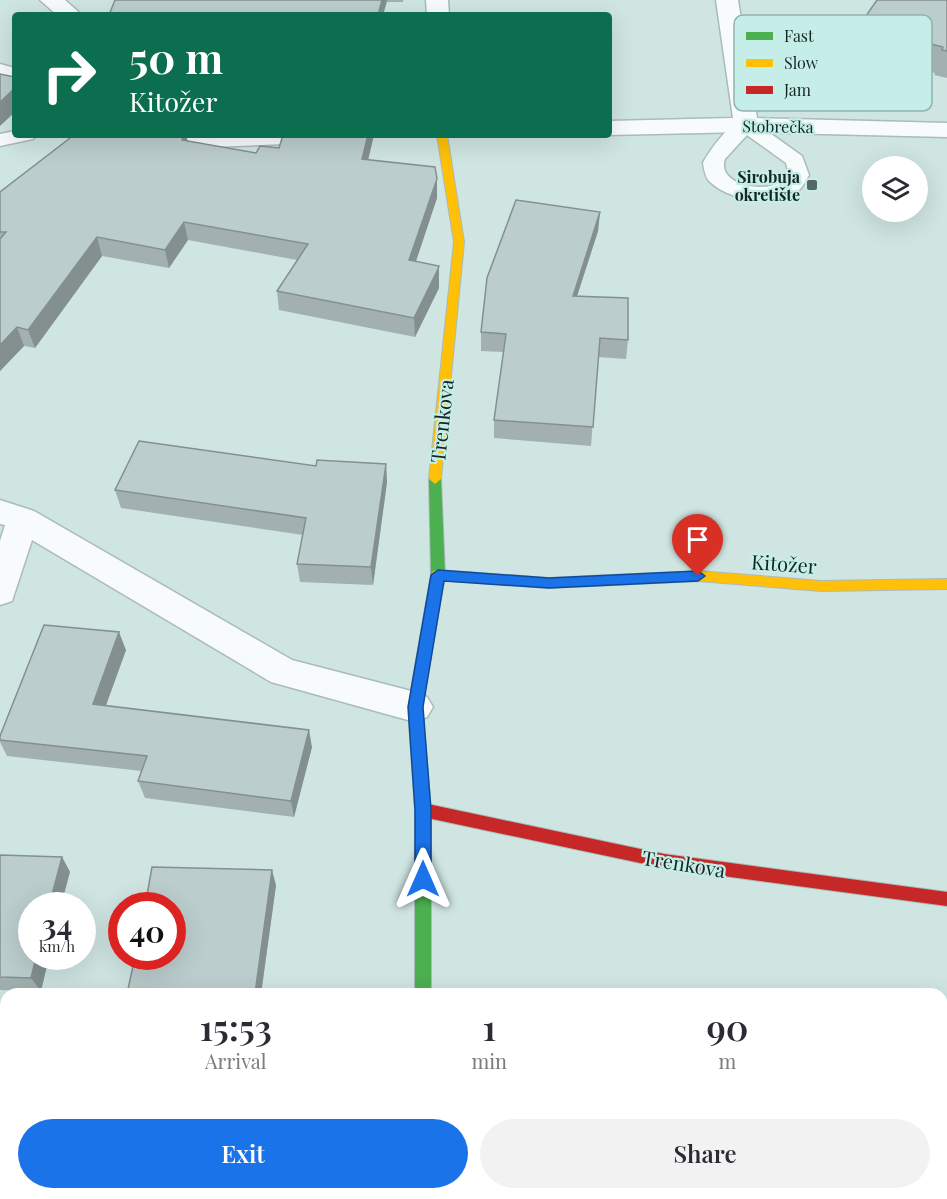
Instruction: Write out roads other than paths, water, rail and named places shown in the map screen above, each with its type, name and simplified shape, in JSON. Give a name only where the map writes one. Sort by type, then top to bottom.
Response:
[{"type":"street","points":[[51,0],[67,12]]},
{"type":"street","points":[[727,0],[734,46]]},
{"type":"street","points":[[744,111],[746,125]]},
{"type":"street","name":"Stobrečka","points":[[612,128],[746,125],[947,130]]},
{"type":"street","points":[[176,138],[186,141],[261,138]]},
{"type":"street","name":"Trenkova","points":[[423,988],[423,810],[416,707],[438,575],[434,485],[459,242],[442,138]]},
{"type":"street","points":[[0,592],[11,515],[283,672],[416,707]]},
{"type":"street","name":"Kitožer","points":[[438,575],[549,583],[698,576],[821,586],[947,584]]},
{"type":"street","name":"Trenkova","points":[[423,810],[664,861],[947,899]]},
{"type":"place","name":"Sirobuja okretište","points":[[812,185]]}]
